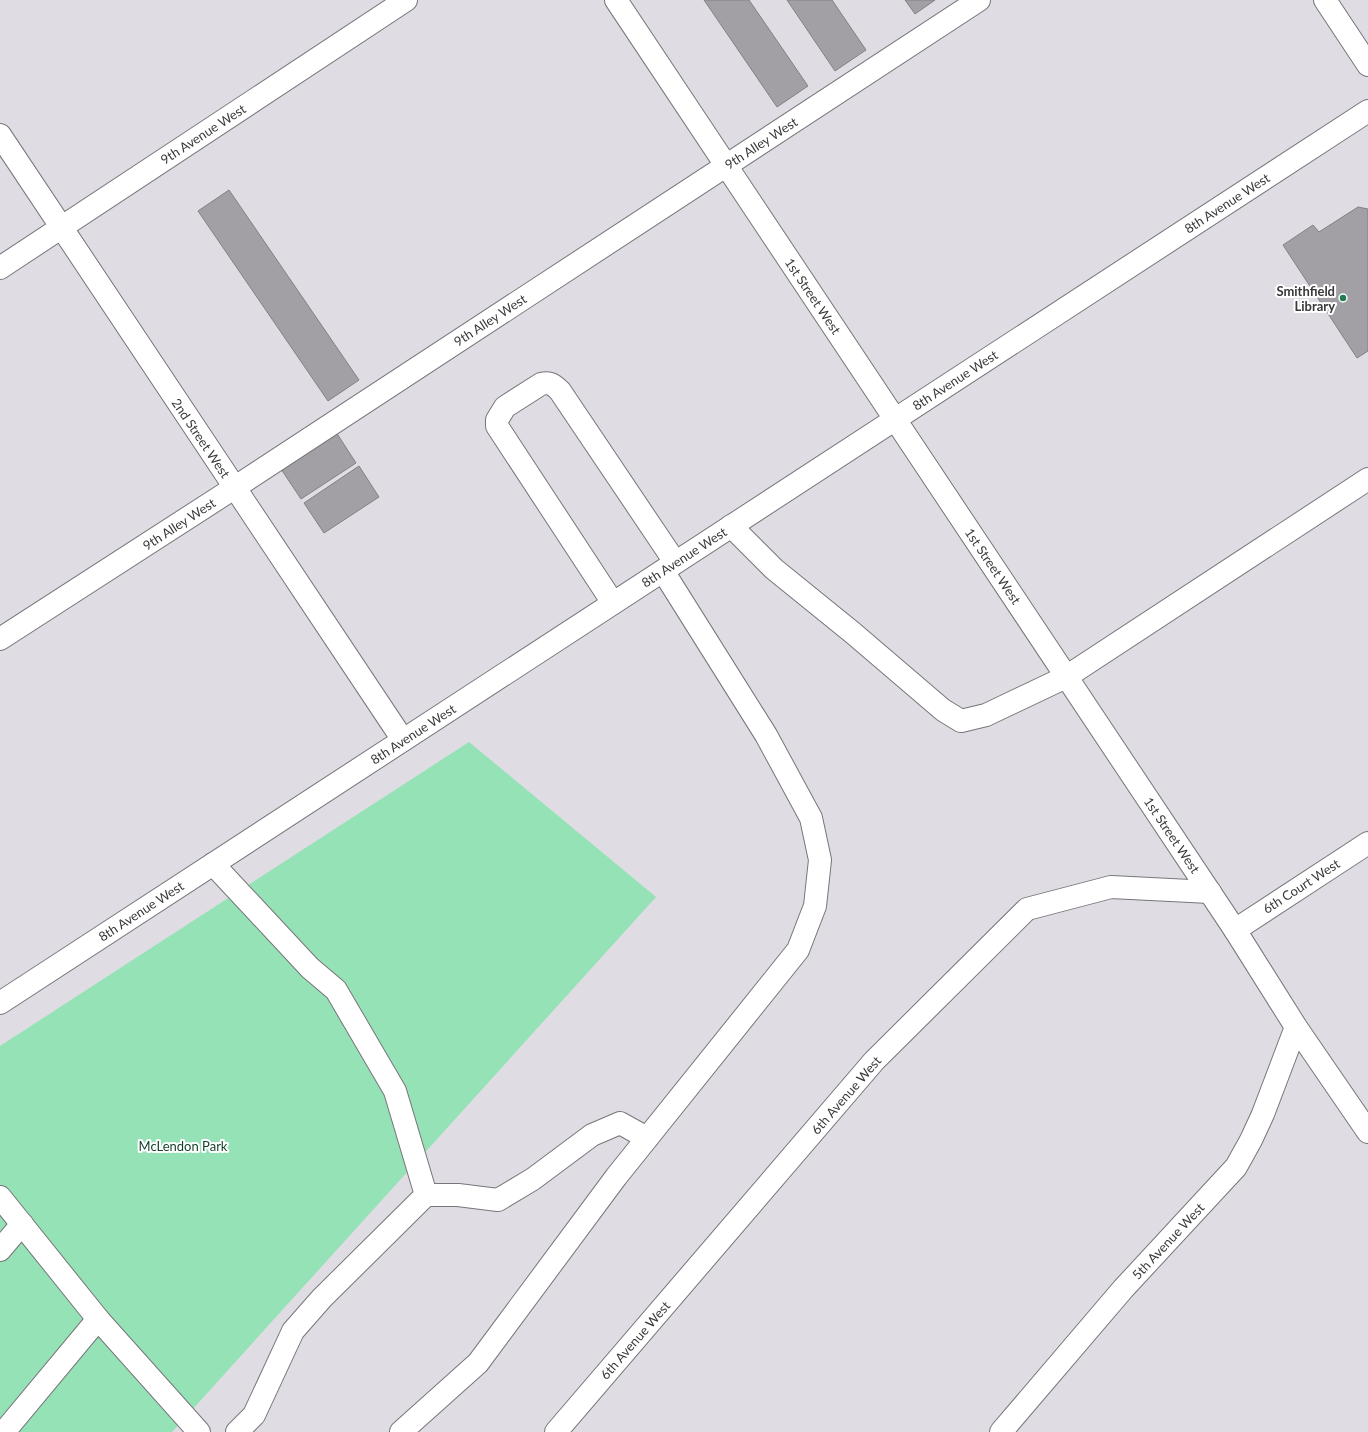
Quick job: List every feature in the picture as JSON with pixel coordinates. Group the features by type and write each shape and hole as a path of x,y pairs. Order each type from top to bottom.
{"street":[{"name":"9th Avenue West","path":"0,268 406,0"},
{"name":"1st Street West","path":"616,0 1210,892 1296,1027 1368,1132"},
{"name":"9th Alley West","path":"0,639 234,488 979,0"},
{"path":"1325,0 1368,65"},
{"name":"8th Avenue West","path":"0,1003 1368,111"},
{"name":"2nd Street West","path":"0,135 403,740"},
{"path":"401,1432 478,1363 611,1184 798,950 815,906 820,860 811,818 766,735 669,567 560,391 554,385 547,383 541,384 505,408 496,420 497,426 613,603"},
{"path":"731,526 774,569 854,633 943,710 961,721 986,716 1066,677 1368,479"},
{"name":"6th Court West","path":"1235,930 1368,843"},
{"path":"214,864 310,968 336,990 395,1091 426,1195"},
{"name":"6th Avenue West","path":"556,1432 874,1061 1027,909 1111,887 1210,892"},
{"name":"5th Avenue West","path":"1001,1432 1123,1289 1236,1167 1252,1140 1296,1027"},
{"path":"237,1432 254,1415 293,1331 322,1298 426,1195 458,1195 498,1200 533,1179 592,1135 620,1123 647,1138"},
{"path":"0,1197 98,1319 199,1432"},
{"path":"0,1250 22,1224"},
{"path":"4,1432 98,1319"}],"green space":[{"name":"McLendon Park","path":"469,742 656,897 172,1432 0,1432 0,1046"}],"building":[{"path":"704,0 749,0 808,86 777,107"},
{"path":"787,0 832,0 866,50 835,71"},
{"path":"905,0 935,0 915,14"},
{"path":"229,190 359,380 328,401 198,211"},
{"name":"Smithfield Library","path":"1358,207 1368,209 1368,351 1357,358 1283,245 1313,225 1319,232"},
{"path":"336,432 356,463 301,499 281,469"},
{"path":"359,466 379,497 324,533 304,503"}],"place":[{"name":"Smithfield Library","path":"1343,298"}]}
